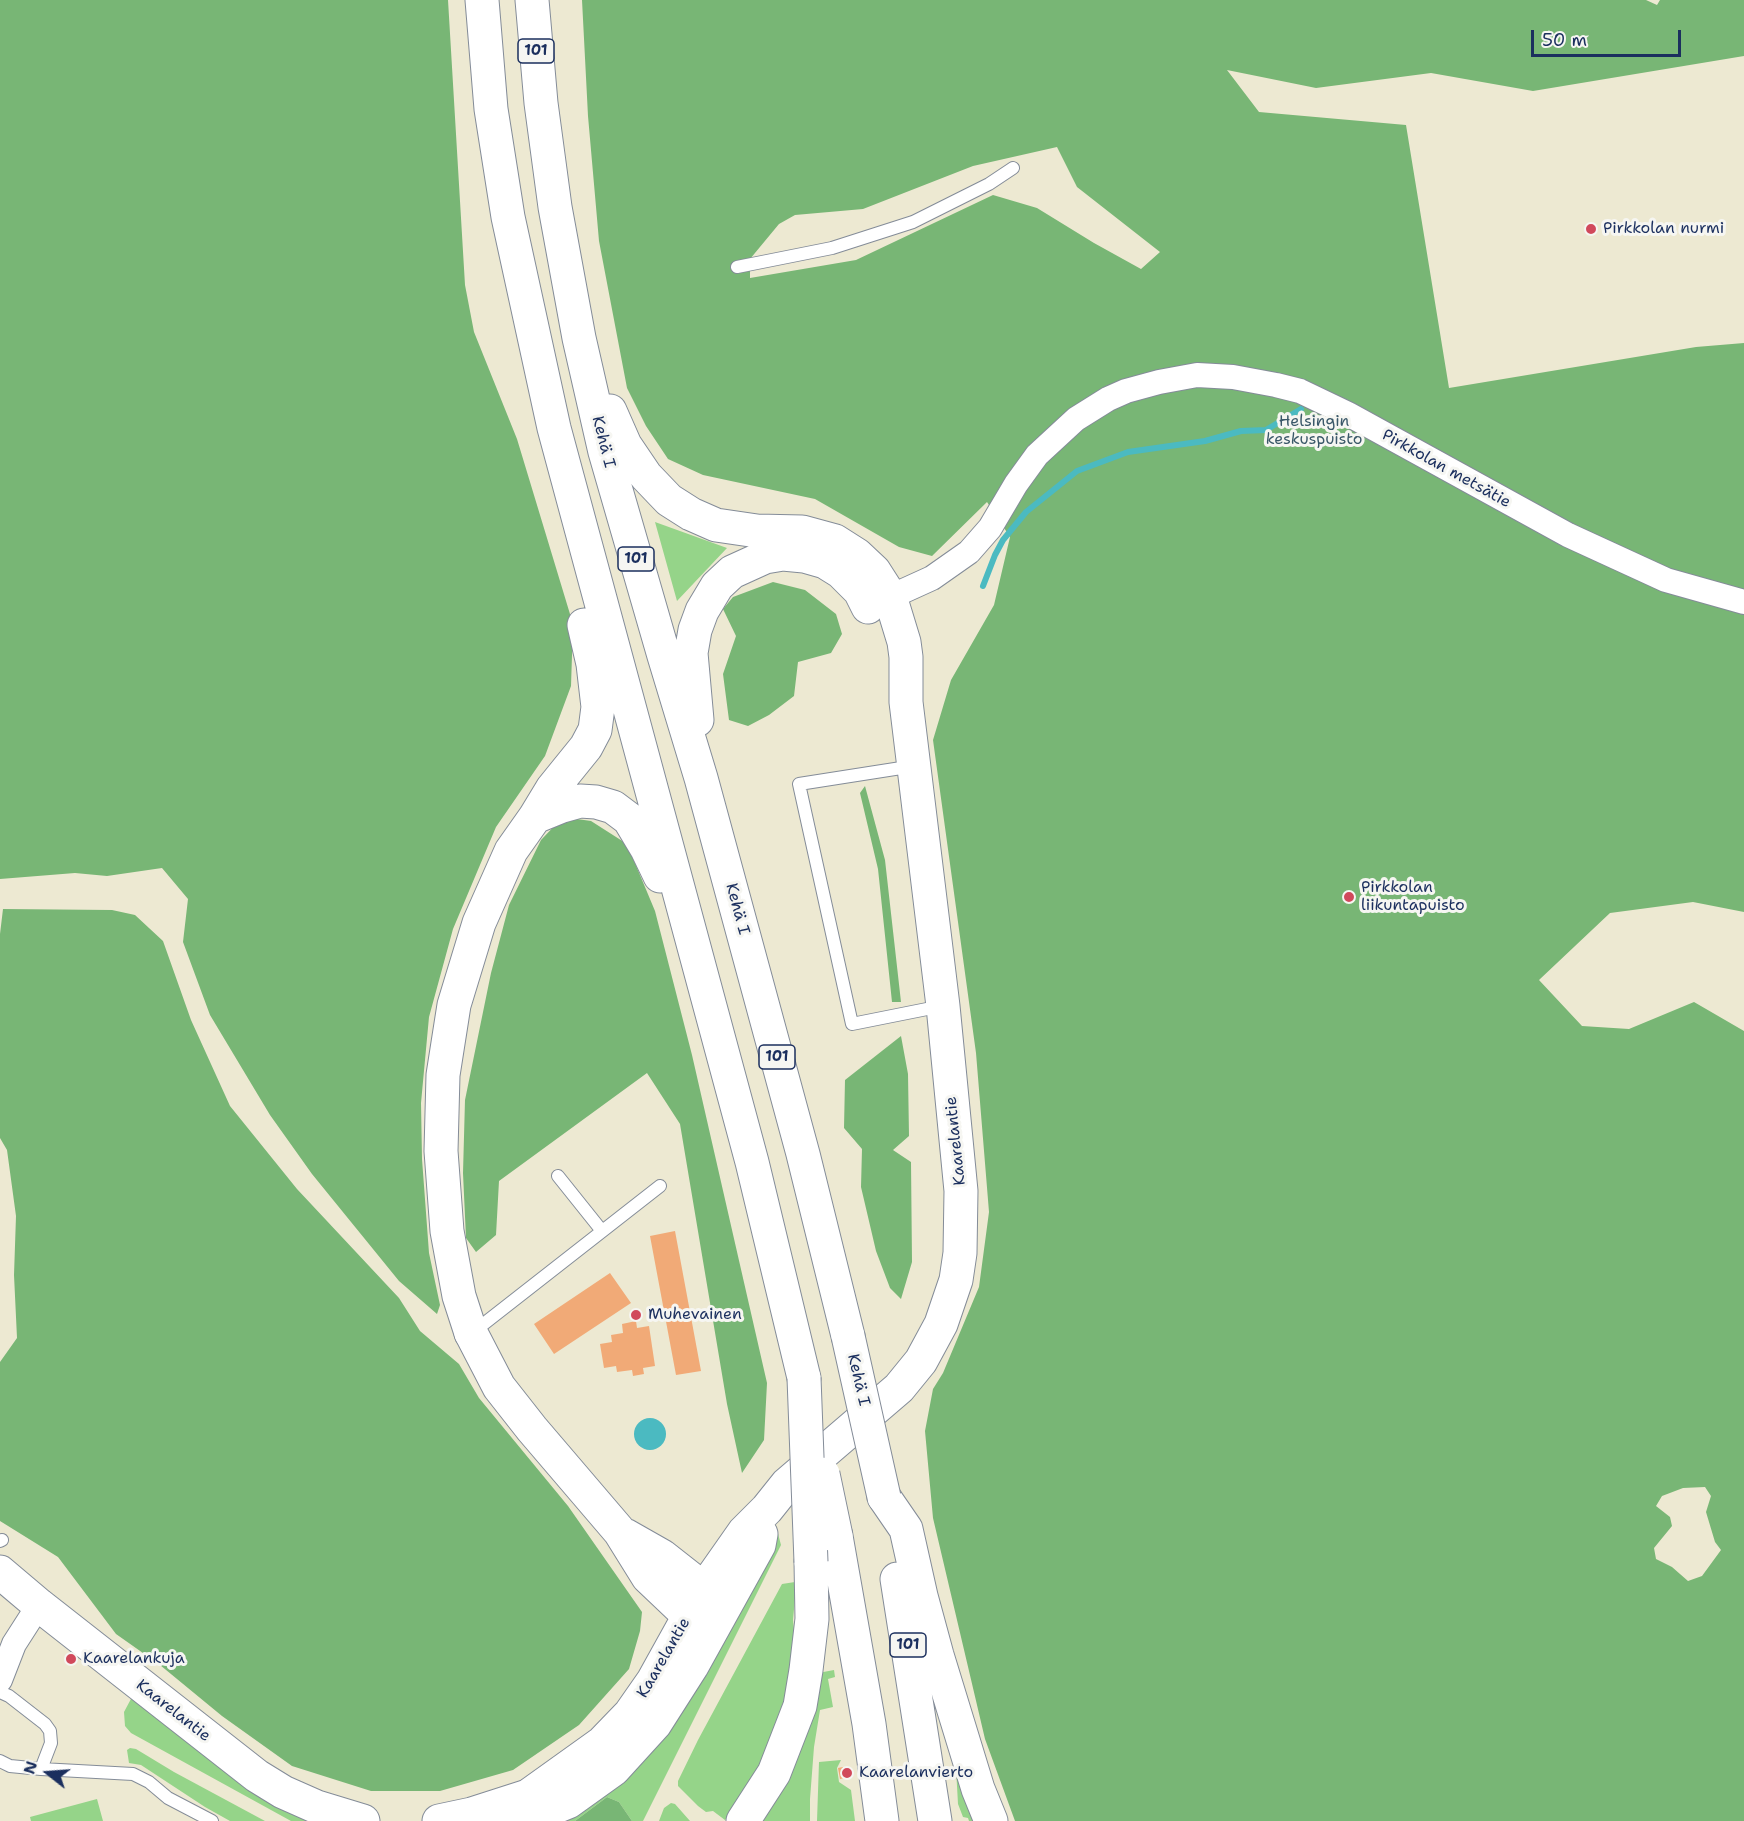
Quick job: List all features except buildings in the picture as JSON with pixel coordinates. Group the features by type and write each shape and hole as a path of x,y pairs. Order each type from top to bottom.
{"main road":[{"path":"482,0 491,109 508,217 554,428 752,1162 804,1378 836,1536 869,1724 882,1821"},
{"name":"Kehä I","path":"532,0 541,103 552,184 579,338 605,452 701,778 803,1154 848,1336 884,1497 935,1821"},
{"path":"579,338 625,445 645,476 669,500 716,525 757,531 802,532 835,541 857,555 874,571 879,602"},
{"path":"554,428 570,562 593,664 598,707 595,730 586,747 552,789 512,851 479,923 454,1005 442,1075 441,1152 447,1231 459,1296 471,1333 499,1387 620,1532 662,1556 704,1607"},
{"path":"701,778 691,652 695,630 702,611 717,586 732,572 765,557 783,554 804,556 825,562 841,572 860,591 879,602"},
{"name":"Kaarelantie","path":"439,1821 472,1814 523,1815 602,1743 630,1714 704,1607 759,1545 767,1509 788,1484 899,1388 921,1361 941,1324 956,1280 962,1225 961,1191 943,1006 906,702 905,650 879,602"},
{"path":"536,817 580,801 596,802 613,807 629,819 647,849 694,948"},
{"path":"743,1821 774,1773 800,1706 806,1670 812,1619 804,1378"},
{"path":"884,1497 906,1529 937,1655 978,1789 991,1821"},
{"name":"Kaarelantie","path":"0,1572 257,1776 283,1792 317,1807 363,1821"}],"street":[{"name":"Pirkkolan metsätie","path":"879,602 932,579 969,552 990,528 1016,484 1037,455 1076,419 1108,399 1126,392 1151,384 1197,375 1242,378 1300,392 1348,414 1568,535 1666,580 1744,602"},
{"path":"0,1680 14,1644 39,1605"}],"lane":[{"path":"737,267 832,248 913,222 989,184 1013,168"},
{"path":"915,766 799,784 852,1023 943,1006"},
{"path":"558,1176 602,1231"},
{"path":"471,1333 660,1186"},
{"path":"0,1692 9,1696 45,1724 50,1731 51,1743 41,1769"},
{"path":"0,1761 10,1766 133,1774 149,1782 168,1798 212,1821"}],"green space":[{"path":"0,0 448,0 465,285 474,332 517,439 573,624 571,686 545,756 496,827 453,929 429,1017 421,1103 422,1159 429,1253 440,1305 437,1314 399,1281 312,1174 270,1115 210,1015 183,942 188,899 162,868 107,876 75,873 0,879"},
{"name":"Pirkkolan liikuntapuisto","path":"582,0 1646,0 1657,5 1660,0 1744,0 1744,56 1533,91 1431,73 1316,88 1227,70 1259,112 1406,125 1449,388 1696,347 1744,343 1744,912 1693,902 1610,913 1539,980 1582,1026 1629,1029 1694,1002 1744,1031 1744,1821 1015,1821 985,1739 933,1518 925,1431 933,1389 943,1373 979,1287 989,1212 976,1053 933,740 951,680 994,605 1010,537 987,502 932,556 899,547 815,499 703,475 668,459 646,426 627,388 599,241 588,116","holes":["1057,147 1077,187 1160,252 1141,269 1037,208 993,195 856,260 750,278 750,259 779,224 795,215 863,209 973,166","1705,1487 1711,1496 1706,1512 1715,1542 1721,1550 1702,1576 1688,1581 1672,1567 1656,1559 1654,1548 1672,1526 1670,1517 1656,1506 1662,1496 1683,1488"]},
{"path":"655,522 727,548 677,601"},
{"path":"773,582 805,590 836,614 842,634 831,653 798,662 794,696 769,715 748,726 729,720 723,674 736,636 723,609 733,597"},
{"path":"865,786 885,860 901,1002 892,1002 878,869 860,793"},
{"path":"563,817 591,821 627,844 655,911 692,1055 767,1383 764,1440 742,1473 727,1404 680,1124 647,1073 499,1181 496,1235 476,1252 466,1238 463,1173 465,1100 491,973 509,905 541,840"},
{"path":"3,909 112,910 135,915 163,941 191,1020 230,1106 297,1189 399,1298 420,1331 459,1364 479,1398 568,1506 642,1612 640,1631 629,1669 579,1725 513,1770 440,1791 371,1791 292,1766 222,1716 160,1665 116,1634 58,1557 0,1521 0,1362 17,1338 14,1275 16,1216 7,1150 0,1138 0,934"},
{"path":"901,1036 908,1074 909,1136 893,1150 911,1162 912,1262 901,1299 890,1288 876,1251 861,1187 862,1149 844,1128 845,1080"},
{"path":"776,1526 781,1545 643,1821 632,1821 619,1802 607,1797 575,1821 552,1821 678,1711"},
{"path":"795,1582 793,1620 795,1639 784,1700 767,1753 736,1808 725,1820 713,1811 706,1812 698,1806 678,1786 678,1781 782,1584"},
{"path":"834,1670 835,1677 828,1679 833,1707 820,1710 814,1747 810,1821 761,1821 818,1673"},
{"path":"132,1697 316,1821 291,1821 131,1733 125,1726 124,1712"},
{"path":"136,1749 265,1821 230,1821 141,1765 129,1763 127,1750"},
{"path":"841,1760 837,1768 839,1782 851,1790 855,1821 817,1821 819,1762"},
{"path":"956,1768 980,1821 969,1821 968,1818 963,1817 958,1804"},
{"path":"607,1797 619,1802 632,1821 575,1821"},
{"path":"97,1799 103,1821 31,1821 30,1817"},
{"path":"671,1803 675,1804 690,1821 659,1821 664,1808"}],"water":[{"path":"650,1418 661,1423 666,1434 661,1445 650,1450 639,1445 634,1434 639,1423"}],"waterway":[{"path":"983,586 1003,540 1026,512 1077,471 1128,452 1205,441 1241,431 1266,430 1301,409"}],"place":[{"name":"Pirkkolan nurmi","path":"1591,229"},
{"name":"Pirkkolan liikuntapuisto","path":"1349,897"},
{"name":"Muhevainen","path":"636,1315"},
{"name":"Kaarelankuja","path":"71,1659"},
{"name":"Kaarelanvierto","path":"847,1773"}],"park label":[{"name":"Helsingin keskuspuisto","path":"1314,431"}]}
